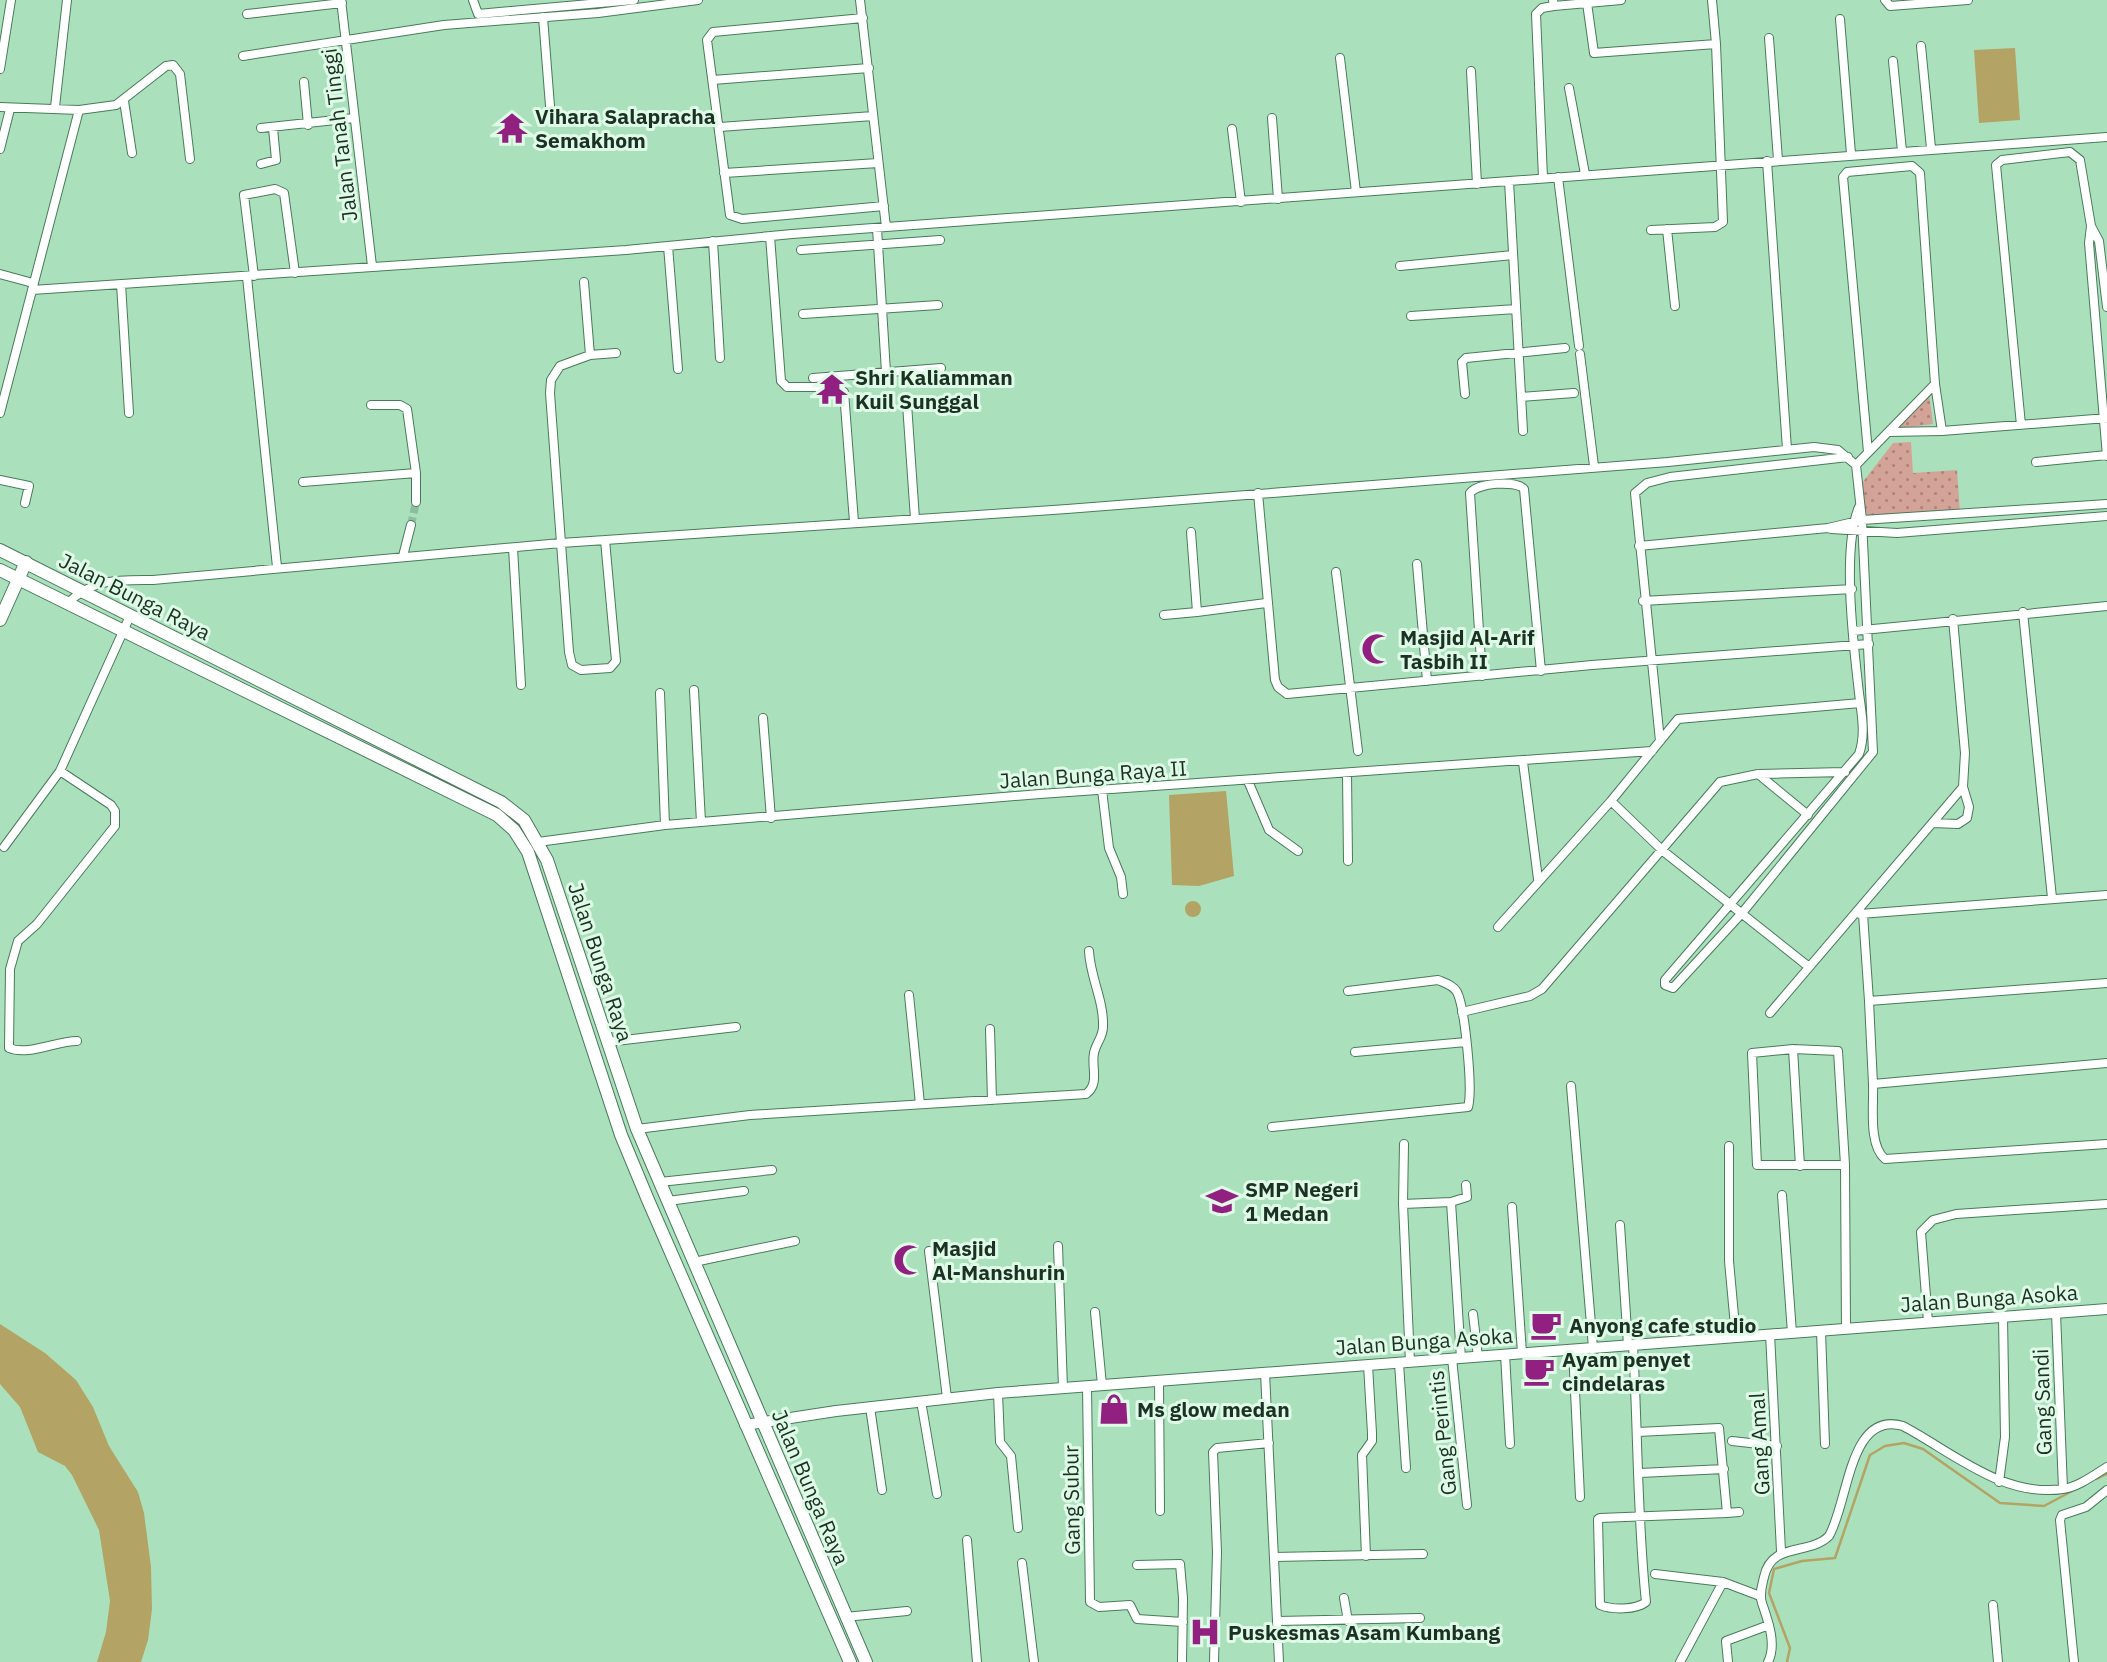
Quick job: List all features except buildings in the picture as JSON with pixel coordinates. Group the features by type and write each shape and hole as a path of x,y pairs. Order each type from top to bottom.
{"main road":[{"name":"Jalan Bunga Raya","path":"0,550 501,802 524,821 538,842 637,1129 866,1662"},
{"path":"0,620 26,562"},
{"name":"Jalan Bunga Raya","path":"0,570 497,816 523,841 543,892 586,1031 648,1200 850,1662"},
{"path":"289,713 296,699"},
{"path":"586,1031 602,1026"}],"street":[{"path":"0,69 11,0"},
{"path":"55,107 67,0"},
{"path":"473,0 478,14 634,0"},
{"path":"243,56 444,25 598,13 698,0"},
{"path":"860,0 886,227"},
{"path":"1543,178 1536,14 1553,3 1621,0"},
{"path":"1651,230 1722,225 1712,0"},
{"path":"1885,0 1889,6 1968,0"},
{"path":"247,14 341,2"},
{"name":"Jalan Tanah Tinggi","path":"341,2 372,265"},
{"path":"1587,3 1594,53 1716,44"},
{"path":"543,16 550,106"},
{"path":"863,18 713,32 707,40 720,127 728,209 734,218 884,206"},
{"path":"1840,19 1851,154"},
{"path":"1769,38 1778,160"},
{"path":"1921,46 1931,148"},
{"path":"1340,58 1356,192"},
{"path":"1893,61 1902,150"},
{"path":"0,149 5,108 104,109 124,101 166,66 177,68 190,159"},
{"path":"713,80 869,68"},
{"path":"1471,71 1477,184"},
{"path":"304,82 308,124"},
{"path":"1569,88 1585,174"},
{"path":"124,101 132,153"},
{"path":"0,413 79,110"},
{"path":"720,127 873,116"},
{"path":"261,128 354,118"},
{"path":"1272,118 1278,199"},
{"path":"261,164 276,160 273,128"},
{"path":"1233,129 1241,202"},
{"path":"0,274 32,287 250,276 1902,150 2107,137"},
{"path":"2021,425 1997,163 2002,160 2076,154 2080,160 2091,226 2089,243 2106,418 2107,455 2036,462"},
{"path":"1767,161 1787,449"},
{"path":"723,173 878,163"},
{"path":"1868,452 1843,177 1847,172 1912,166 1919,170 1934,384 1942,431"},
{"path":"1558,177 1594,467"},
{"path":"1509,181 1522,431"},
{"path":"277,567 244,195 275,189 284,193 295,273"},
{"path":"2091,226 2099,242 2107,307"},
{"path":"877,228 886,372"},
{"path":"1667,229 1675,306"},
{"path":"770,236 781,381 787,387 838,387 844,392 854,522"},
{"path":"801,250 940,240"},
{"path":"713,241 720,358"},
{"path":"668,246 678,369"},
{"path":"1401,266 1513,255"},
{"path":"584,282 590,355"},
{"path":"121,284 130,412"},
{"path":"803,314 938,305"},
{"path":"1411,316 1516,309"},
{"path":"1465,394 1464,359 1565,348"},
{"path":"605,540 616,661 610,668 576,669 569,659 551,380 560,366 590,355 616,353"},
{"path":"813,377 941,368"},
{"path":"1856,465 1934,384"},
{"path":"1522,397 1574,393"},
{"path":"908,404 915,519"},
{"path":"370,405 400,405 407,409 416,473 416,502"},
{"path":"1889,432 1942,431 2106,418"},
{"path":"67,604 80,590 107,581 153,580 561,543 1258,494 1787,449 1831,448 1848,457 1856,465 1869,644 1873,752 1742,913 1675,987 1669,987 1665,980 1845,772 1863,743 1852,589 1852,532 1858,521"},
{"path":"1660,741 1649,662 1635,494 1647,483 1670,477 1848,457"},
{"path":"303,482 416,473"},
{"path":"0,480 29,486 25,503"},
{"path":"1482,676 1470,493 1476,487 1516,484 1524,489 1541,671"},
{"path":"1258,494 1266,603 1278,687 1287,694 1869,644"},
{"path":"1639,546 1828,528 1858,521 2107,503"},
{"path":"2023,511 2025,524"},
{"path":"1828,528 1862,533 1898,533 2107,516"},
{"path":"1896,519 1898,533"},
{"path":"403,556 411,525"},
{"path":"1191,532 1197,612"},
{"path":"513,548 521,685"},
{"path":"1417,564 1427,681"},
{"path":"1336,572 1358,751"},
{"path":"1643,601 1852,589"},
{"path":"1164,615 1266,603"},
{"path":"1853,631 2022,612 2107,606"},
{"path":"2022,612 2052,898"},
{"path":"4,847 60,771 130,616"},
{"path":"1933,823 1958,824 1967,818 1969,807 1964,787 1965,753 1953,619"},
{"path":"694,690 701,822"},
{"path":"660,693 665,825"},
{"path":"1498,927 1538,879 1611,801 1671,724 1689,716 1860,703"},
{"path":"763,718 771,818"},
{"name":"Jalan Bunga Raya II","path":"538,842 701,822 1652,751"},
{"path":"1523,762 1538,879"},
{"path":"60,771 111,804 115,811 115,827 37,924 18,942 10,970 7,1042 9,1048 17,1052 62,1041 77,1041"},
{"path":"1462,1012 1536,993 1663,851 1716,785 1725,780 1758,774 1845,772"},
{"path":"1347,773 1348,861"},
{"path":"1758,774 1808,815"},
{"path":"1248,780 1269,830 1298,851"},
{"path":"1770,1013 1858,914 1964,787"},
{"path":"1102,790 1110,848 1124,894"},
{"path":"1611,801 1663,851 1809,967"},
{"path":"1858,914 2107,895"},
{"path":"1858,914 1869,1002 1875,1136 1879,1154 1885,1159 2107,1144"},
{"path":"637,1129 750,1115 1086,1094 1092,1088 1094,1052 1103,1030 1089,951"},
{"path":"1272,1127 1466,1109 1470,1104 1462,1012 1457,992 1451,985 1438,980 1348,990"},
{"path":"1869,1002 2107,983"},
{"path":"909,995 920,1104"},
{"path":"607,1042 736,1027"},
{"path":"990,1028 992,1100"},
{"path":"1355,1052 1466,1042"},
{"path":"1845,1165 1759,1166 1756,1163 1751,1056 1755,1052 1793,1049 1838,1051 1845,1165 1846,1329"},
{"path":"1793,1049 1800,1166"},
{"path":"1873,1084 2107,1063"},
{"path":"1571,1086 1593,1348"},
{"path":"1404,1144 1406,1468"},
{"path":"1729,1146 1729,1261 1736,1337"},
{"path":"660,1182 772,1170"},
{"path":"1403,1204 1451,1202 1467,1197 1466,1185"},
{"path":"668,1201 744,1191"},
{"path":"1782,1195 1792,1333"},
{"name":"Gang Perintis","path":"1451,1202 1457,1358 1467,1505"},
{"path":"1928,1322 1921,1231 1933,1220 1956,1214 2107,1204"},
{"path":"1512,1207 1522,1353"},
{"path":"1620,1225 1638,1432 1640,1473 1642,1517 1646,1602 1642,1605 1607,1608 1600,1604 1596,1522 1600,1518 1642,1517 1739,1512"},
{"path":"694,1262 795,1241"},
{"path":"1058,1245 1063,1388"},
{"path":"929,1251 947,1398"},
{"name":"Jalan Bunga Asoka","path":"745,1425 870,1407 998,1393 2107,1309"},
{"path":"1095,1312 1102,1385"},
{"name":"Gang Sandi","path":"2056,1313 2063,1489"},
{"path":"1473,1314 1478,1357"},
{"path":"1999,1482 2005,1437 2003,1317"},
{"path":"1821,1331 1825,1444"},
{"name":"Gang Amal","path":"1770,1334 1781,1551"},
{"path":"1573,1349 1580,1497"},
{"path":"1505,1354 1510,1444"},
{"path":"1366,1556 1362,1455 1372,1441 1368,1365"},
{"path":"1265,1373 1279,1662"},
{"path":"1158,1381 1160,1510"},
{"name":"Gang Subur","path":"1087,1386 1090,1602 1099,1607 1130,1605 1138,1619 1183,1622"},
{"path":"998,1393 1000,1442 1011,1456 1018,1528"},
{"path":"921,1401 937,1494"},
{"path":"870,1407 882,1490"},
{"path":"1768,1662 1772,1649 1769,1625 1760,1596 1766,1568 1781,1551 1814,1545 1829,1536 1861,1443 1866,1433 1879,1425 1903,1426 1999,1482 2021,1487 2063,1489 2107,1467"},
{"path":"1638,1432 1719,1428 1727,1513"},
{"path":"1732,1441 1777,1446"},
{"path":"1212,1662 1217,1552 1213,1452 1217,1448 1269,1443"},
{"path":"1640,1473 1724,1469"},
{"path":"2074,1662 2060,1520 2062,1515 2086,1507 2107,1490"},
{"path":"967,1540 977,1662"},
{"path":"1274,1557 1423,1554"},
{"path":"1022,1563 1034,1662"},
{"path":"1137,1565 1180,1564 1182,1662"},
{"path":"1656,1574 1723,1582 1760,1596"},
{"path":"1680,1662 1723,1582"},
{"path":"1344,1598 1348,1621"},
{"path":"1993,1605 1998,1662"},
{"path":"845,1617 906,1611"},
{"path":"1278,1621 1420,1618"},
{"path":"1728,1662 1726,1641 1769,1625"}],"shaded area":[{"path":"2015,48 2020,120 1979,123 1974,50"},
{"path":"1929,393 1933,424 1894,429"},
{"path":"1911,442 1913,473 1957,470 1960,512 1872,519 1865,512 1862,483 1893,443"},
{"path":"1226,791 1234,876 1199,886 1172,885 1169,795"},
{"path":"1190,901 1196,901 1201,909 1199,915 1190,917 1185,912 1185,906"},
{"path":"0,1324 45,1353 76,1380 93,1407 109,1446 138,1492 144,1513 151,1567 152,1609 148,1640 141,1662 97,1662 106,1632 110,1601 99,1530 72,1475 65,1466 38,1452 20,1407 0,1384"}],"waterway":[{"path":"1787,1662 1790,1648 1769,1593 1774,1569 1802,1561 1835,1558 1870,1455 1885,1446 1904,1443 1923,1449 2000,1503 2044,1506 2074,1490"},
{"path":"2096,1479 2107,1474"}],"tunnel":[{"path":"411,525 416,502"}],"place":[{"name":"Vihara Salapracha Semakhom","path":"512,128"},
{"name":"Shri Kaliamman Kuil Sunggal","path":"832,389"},
{"name":"Masjid Al-Arif Tasbih II","path":"1377,649"},
{"name":"SMP Negeri 1 Medan","path":"1222,1201"},
{"name":"Masjid Al-Manshurin","path":"909,1260"},
{"name":"Anyong cafe studio","path":"1546,1325"},
{"name":"Ayam penyet cindelaras","path":"1539,1371"},
{"name":"Ms glow medan","path":"1114,1409"},
{"name":"Puskesmas Asam Kumbang","path":"1205,1632"}]}
